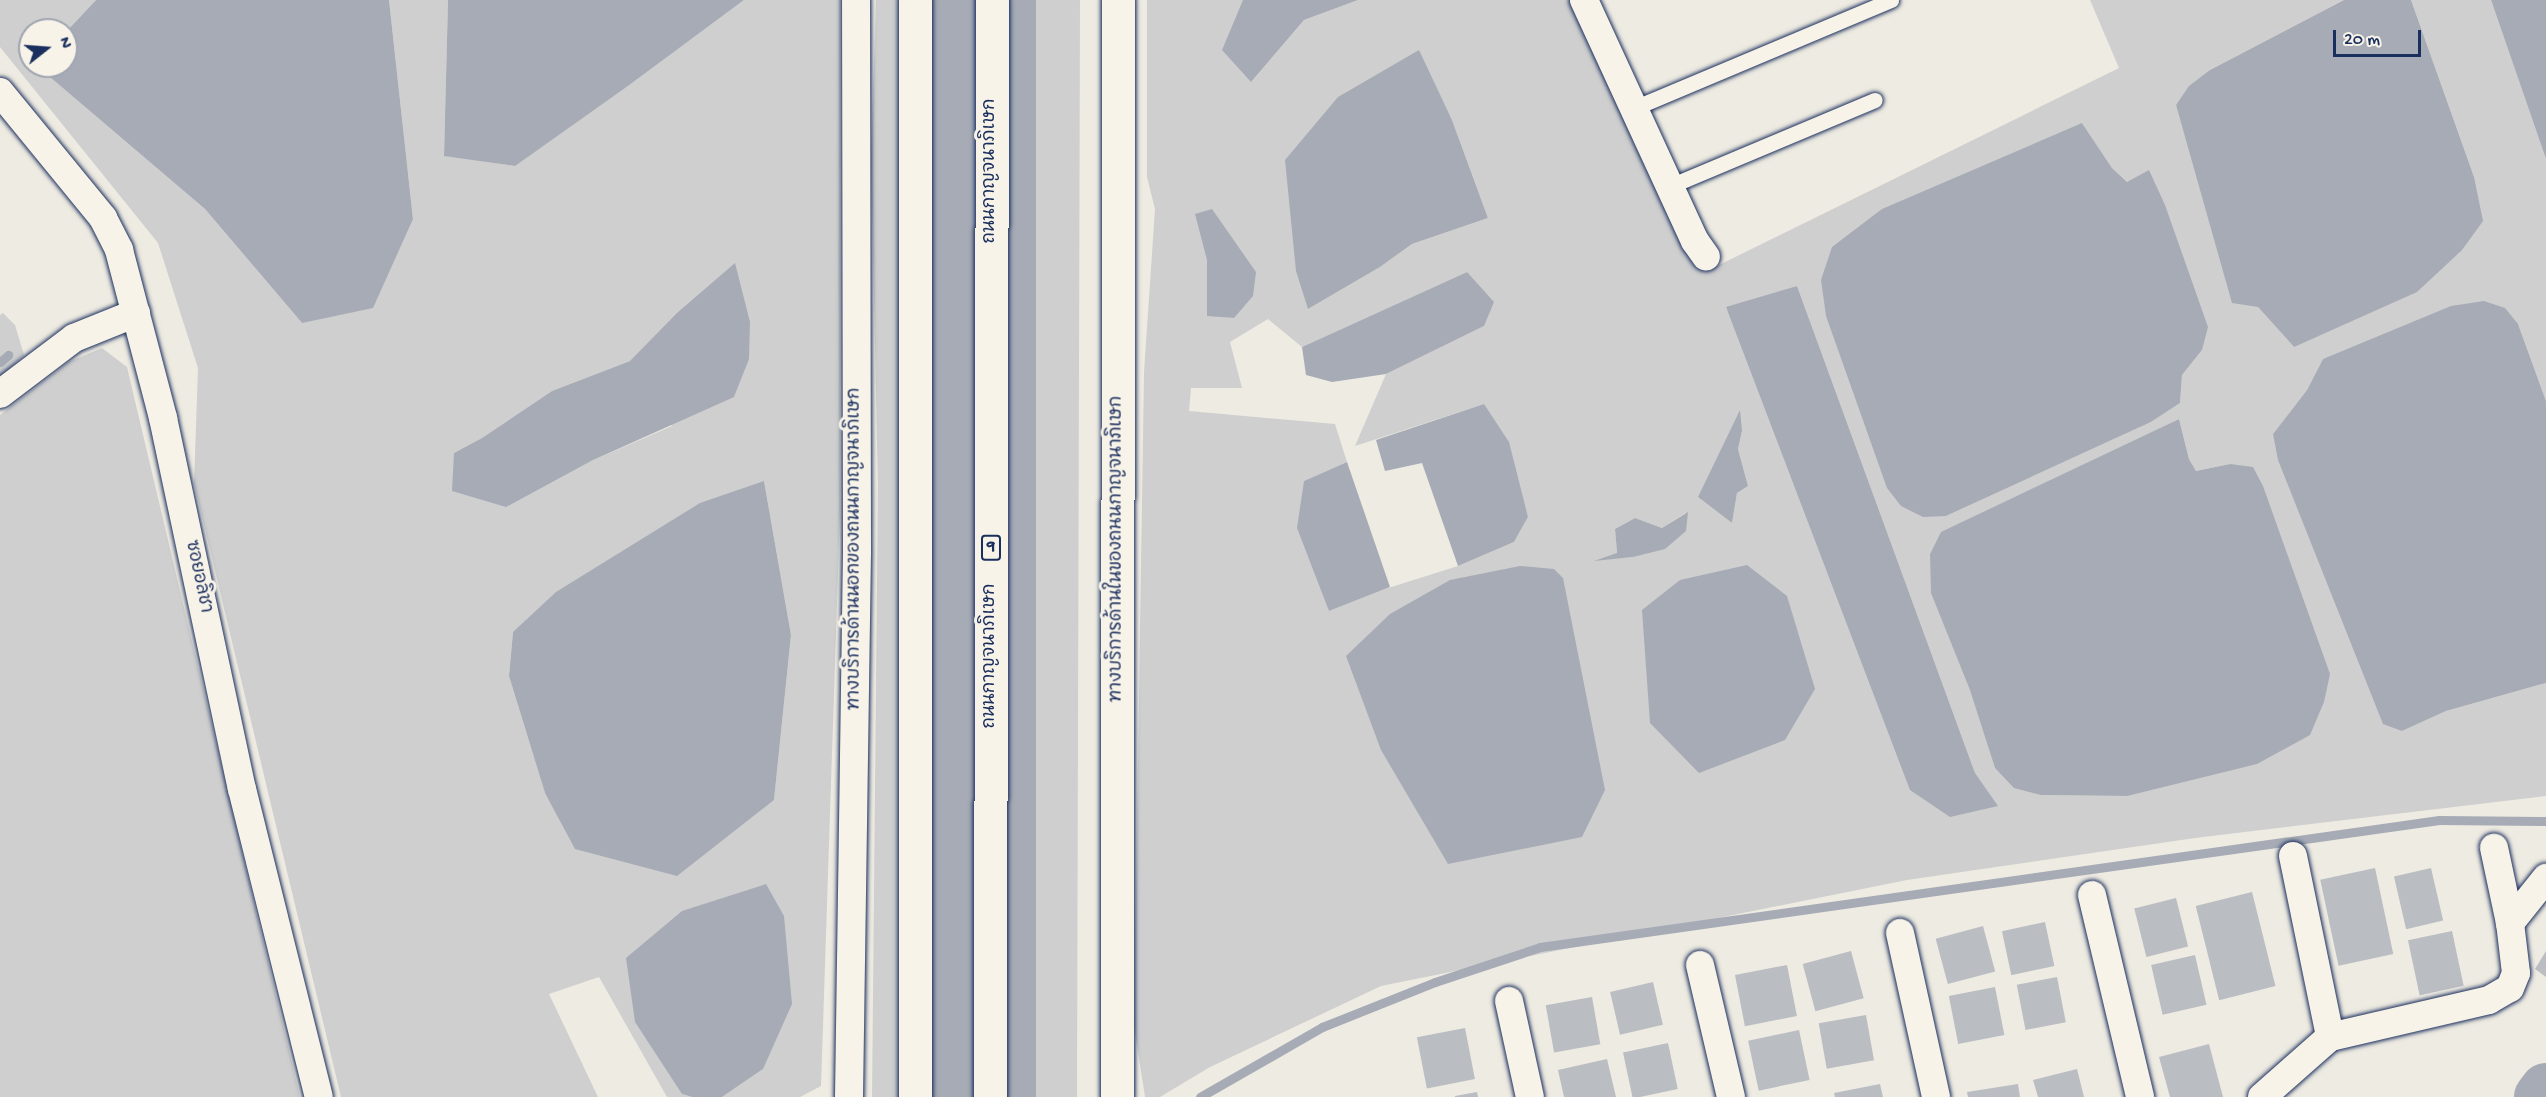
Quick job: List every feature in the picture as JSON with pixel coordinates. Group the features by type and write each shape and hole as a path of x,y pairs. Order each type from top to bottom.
{"main road":[{"path":"915,0 915,1097"},
{"name":"ถนนกาญจนาภิเษก","path":"990,1097 992,0"},
{"name":"ทางบริการด้านในของถนนกาญจนาภิเษก","path":"1117,1097 1118,0"}],"street":[{"name":"ทางบริการด้านนอกของถนนกาญจนาภิเษก","path":"849,1097 857,553 856,0"},
{"path":"1584,0 1695,241 1706,257"},
{"name":"ซอยอลิชา","path":"0,92 103,218 119,250 163,418 242,789 319,1097"},
{"path":"0,394 74,338 136,313"},
{"path":"2262,1097 2330,1037 2488,1000 2510,988 2516,973 2510,923 2494,848"},
{"path":"2293,856 2330,1037"},
{"path":"2510,923 2546,878"},
{"path":"2092,895 2140,1097"},
{"path":"1900,933 1936,1097"},
{"path":"1700,965 1731,1097"},
{"path":"1509,1000 1530,1097"}],"lane":[{"path":"1634,108 1891,0"},
{"path":"1670,186 1875,100"}],"shaded area":[{"path":"0,0 96,0 78,19 18,18 18,69 0,47"},
{"path":"96,0 389,0 413,219 373,308 302,323 205,209 51,78 78,78 78,19"},
{"path":"389,0 448,0 444,155 514,166 628,86 744,0 840,0 840,513 821,1086 800,1097 722,1097 763,1069 682,1094 692,1097 667,1097 599,977 549,994 598,1097 341,1097 194,483 198,368 158,243 25,78 51,78 205,209 302,323 413,219","holes":["630,361 672,426 591,461 454,453 482,438 552,391","764,481 791,635 774,800 734,830 545,793 509,676 513,632"]},
{"path":"448,0 744,0 515,166 444,156"},
{"path":"876,0 1080,0 1077,1097 872,1097 878,486 871,157"},
{"path":"901,0 1036,0 1036,1097 901,1097"},
{"path":"1147,0 1243,0 1251,82 1304,20 1358,0 1579,0 1709,270 2119,68 2090,0 2344,0 2210,70 2176,105 2187,142 2258,307 2294,347 2474,177 2411,0 2491,0 2546,159 2546,401 2518,324 2323,359 2307,390 2273,434 2402,731 2446,711 2546,683 2546,796 2195,838 1907,880 1381,986 1210,1067 1160,1097 1145,1097 1134,1026 1144,372 1155,209 1147,177","holes":["1418,50 1452,120 1488,218 1412,244 1380,267 1308,309","2082,123 2112,168 2127,182 2149,171 2202,350 2182,375 2180,403 2151,422 1946,516","1207,260 1234,318 1207,315","1467,272 1484,326 1386,374 1355,446 1484,404 1528,517 1514,542 1458,566 1385,589 1329,611 1304,481 1347,462 1335,424 1189,411 1191,388 1242,388 1230,342 1268,319 1302,347","1797,286 1975,773 1726,308","2179,419 2189,459 2196,471 2230,464 2127,796 2041,795 1995,768 1930,554 1941,533","1742,431 1738,449 1748,486 1737,493 1732,523 1698,497","1687,512 1633,557 1598,560 1617,554 1615,529 1635,518 1662,528"]},
{"path":"1243,0 1358,0 1304,20 1251,82 1222,50"},
{"path":"2344,0 2411,0 2474,177 2483,221 2462,250 2417,292 2294,347 2258,307 2232,303 2176,105 2189,86 2210,70"},
{"path":"2491,0 2546,0 2546,159"},
{"path":"1419,50 1452,120 1488,218 1412,244 1380,267 1308,309 1296,271 1285,160 1338,97"},
{"path":"2082,123 2112,168 2127,182 2149,170 2165,205 2208,327 2202,350 2182,375 2180,403 2151,422 1946,516 1923,517 1901,506 1887,488 1826,316 1821,280 1832,247 1882,209"},
{"path":"1212,209 1256,272 1253,296 1234,318 1207,316 1207,260 1195,214"},
{"path":"735,263 750,322 749,359 734,397 591,461 506,507 452,491 454,453 482,438 552,391 630,361 677,313"},
{"path":"1467,272 1494,302 1484,326 1386,374 1332,382 1306,375 1302,347"},
{"path":"1797,286 1975,773 1998,806 1950,817 1910,790 1726,307"},
{"path":"2484,301 2505,308 2518,324 2546,401 2546,683 2446,711 2402,731 2383,724 2278,460 2273,434 2307,390 2323,359 2451,306"},
{"path":"3,313 15,325 24,355 0,378 0,315"},
{"path":"102,348 127,367 300,1097 0,1097 0,415 69,362"},
{"path":"1484,404 1509,442 1528,517 1514,542 1458,566 1422,463 1385,471 1376,440"},
{"path":"1740,410 1742,431 1738,449 1748,486 1737,493 1732,523 1698,497"},
{"path":"2179,419 2189,459 2196,471 2230,464 2253,467 2263,486 2330,674 2324,702 2310,735 2257,764 2127,796 2041,795 2014,788 1995,768 1970,690 1931,593 1930,554 1941,532"},
{"path":"1347,462 1390,587 1329,611 1297,528 1304,481"},
{"path":"764,481 791,635 774,800 677,876 575,849 545,793 509,676 513,632 556,592 700,503"},
{"path":"1688,512 1686,531 1665,549 1633,557 1594,561 1617,553 1615,529 1635,518 1662,528"},
{"path":"1747,565 1787,596 1815,689 1785,740 1699,773 1650,723 1642,610 1680,580"},
{"path":"1520,566 1554,569 1563,578 1605,790 1582,837 1448,864 1381,750 1346,656 1390,614 1450,580"},
{"path":"766,884 784,916 792,1004 763,1069 722,1097 692,1097 682,1094 635,1022 626,958 682,911"}],"building":[{"path":"2375,868 2393,954 2339,966 2320,880"},
{"path":"2431,868 2443,921 2406,929 2394,877"},
{"path":"2252,892 2275,986 2219,1000 2196,906"},
{"path":"2176,898 2188,947 2146,957 2134,908"},
{"path":"2045,922 2054,966 2011,975 2002,931"},
{"path":"1983,926 1995,971 1948,984 1936,939"},
{"path":"2452,931 2464,986 2420,995 2408,940"},
{"path":"1851,951 1864,998 1815,1011 1803,964"},
{"path":"2546,951 2546,977 2535,969"},
{"path":"2195,955 2206,1005 2163,1015 2151,965"},
{"path":"1787,965 1797,1016 1745,1026 1735,975"},
{"path":"2057,977 2066,1022 2026,1030 2017,985"},
{"path":"1653,982 1663,1025 1620,1035 1610,992"},
{"path":"1995,987 2004,1035 1958,1044 1949,996"},
{"path":"1592,997 1600,1044 1554,1052 1546,1005"},
{"path":"1866,1015 1874,1060 1827,1069 1819,1023"},
{"path":"1465,1028 1475,1079 1427,1088 1417,1037"},
{"path":"1799,1030 1810,1080 1759,1091 1748,1041"},
{"path":"1668,1043 1678,1089 1632,1097 1623,1053"},
{"path":"2209,1044 2223,1097 2170,1097 2159,1057"},
{"path":"1607,1059 1616,1097 1564,1097 1558,1070"},
{"path":"2077,1069 2084,1097 2038,1097 2033,1080"},
{"path":"1880,1084 1883,1097 1835,1097 1834,1093"},
{"path":"2018,1084 2020,1097 1968,1097 1967,1092"},
{"path":"1477,1092 1478,1097 1455,1097 1455,1096"}],"waterway":[{"path":"0,362 8,355"},
{"path":"1200,1097 1322,1027 1435,982 1540,947 2439,820 2546,821"},
{"path":"2540,1097 2546,1089"}]}
